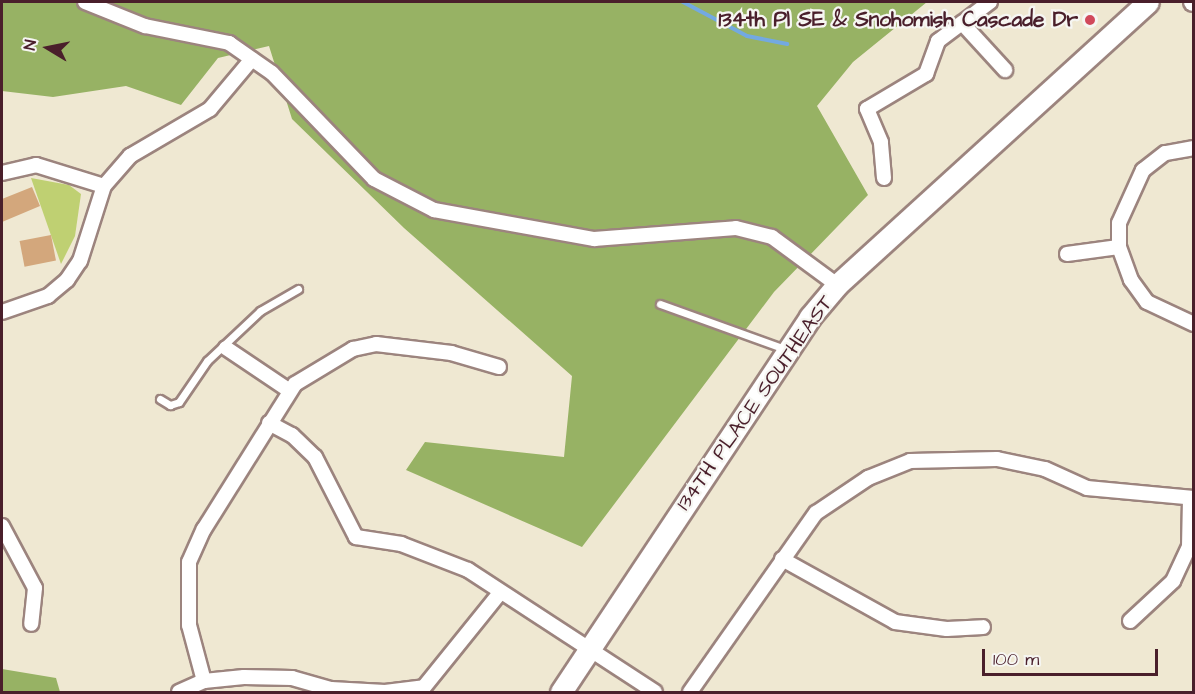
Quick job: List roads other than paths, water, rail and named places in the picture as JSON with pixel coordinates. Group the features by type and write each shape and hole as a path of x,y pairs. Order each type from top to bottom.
{"main road":[{"name":"134TH PLACE SOUTHEAST","path":"561,693 788,351 837,285 1148,2"}],"street":[{"path":"86,2 145,26 229,43 252,59 374,179 434,210 594,239 736,228 772,237 837,285"},
{"path":"884,178 881,142 867,109 926,74 938,41 990,2"},
{"path":"962,23 1005,70"},
{"path":"2,312 48,296 67,280 80,261 104,186 130,156 210,109 252,59"},
{"path":"1194,148 1165,153 1143,170 1126,200 1119,248 1131,280 1147,302 1194,324"},
{"path":"2,173 36,165 104,186"},
{"path":"1067,254 1119,248"},
{"path":"204,681 189,625 189,562 269,423 290,391 314,369 376,344 451,353 499,367"},
{"path":"226,348 290,391"},
{"path":"269,423 292,435 315,457 356,537 436,554 655,693"},
{"path":"690,693 816,513 868,478 910,461 950,457 1046,469 1087,488 1192,498 1189,547 1173,581 1130,621"},
{"path":"2,526 35,588 31,624"},
{"path":"782,559 895,622 947,629 983,627"},
{"path":"179,693 204,681 292,678 331,688 385,693 424,687 499,594"}],"lane":[{"path":"160,399 170,405 179,402 207,361 226,348 260,311 298,289"},
{"path":"660,304 771,340 788,351"}],"waterway":[{"path":"683,2 747,36 787,44"}],"place":[{"name":"134th Pl SE & Snohomish Cascade Dr","path":"1090,20"}]}
